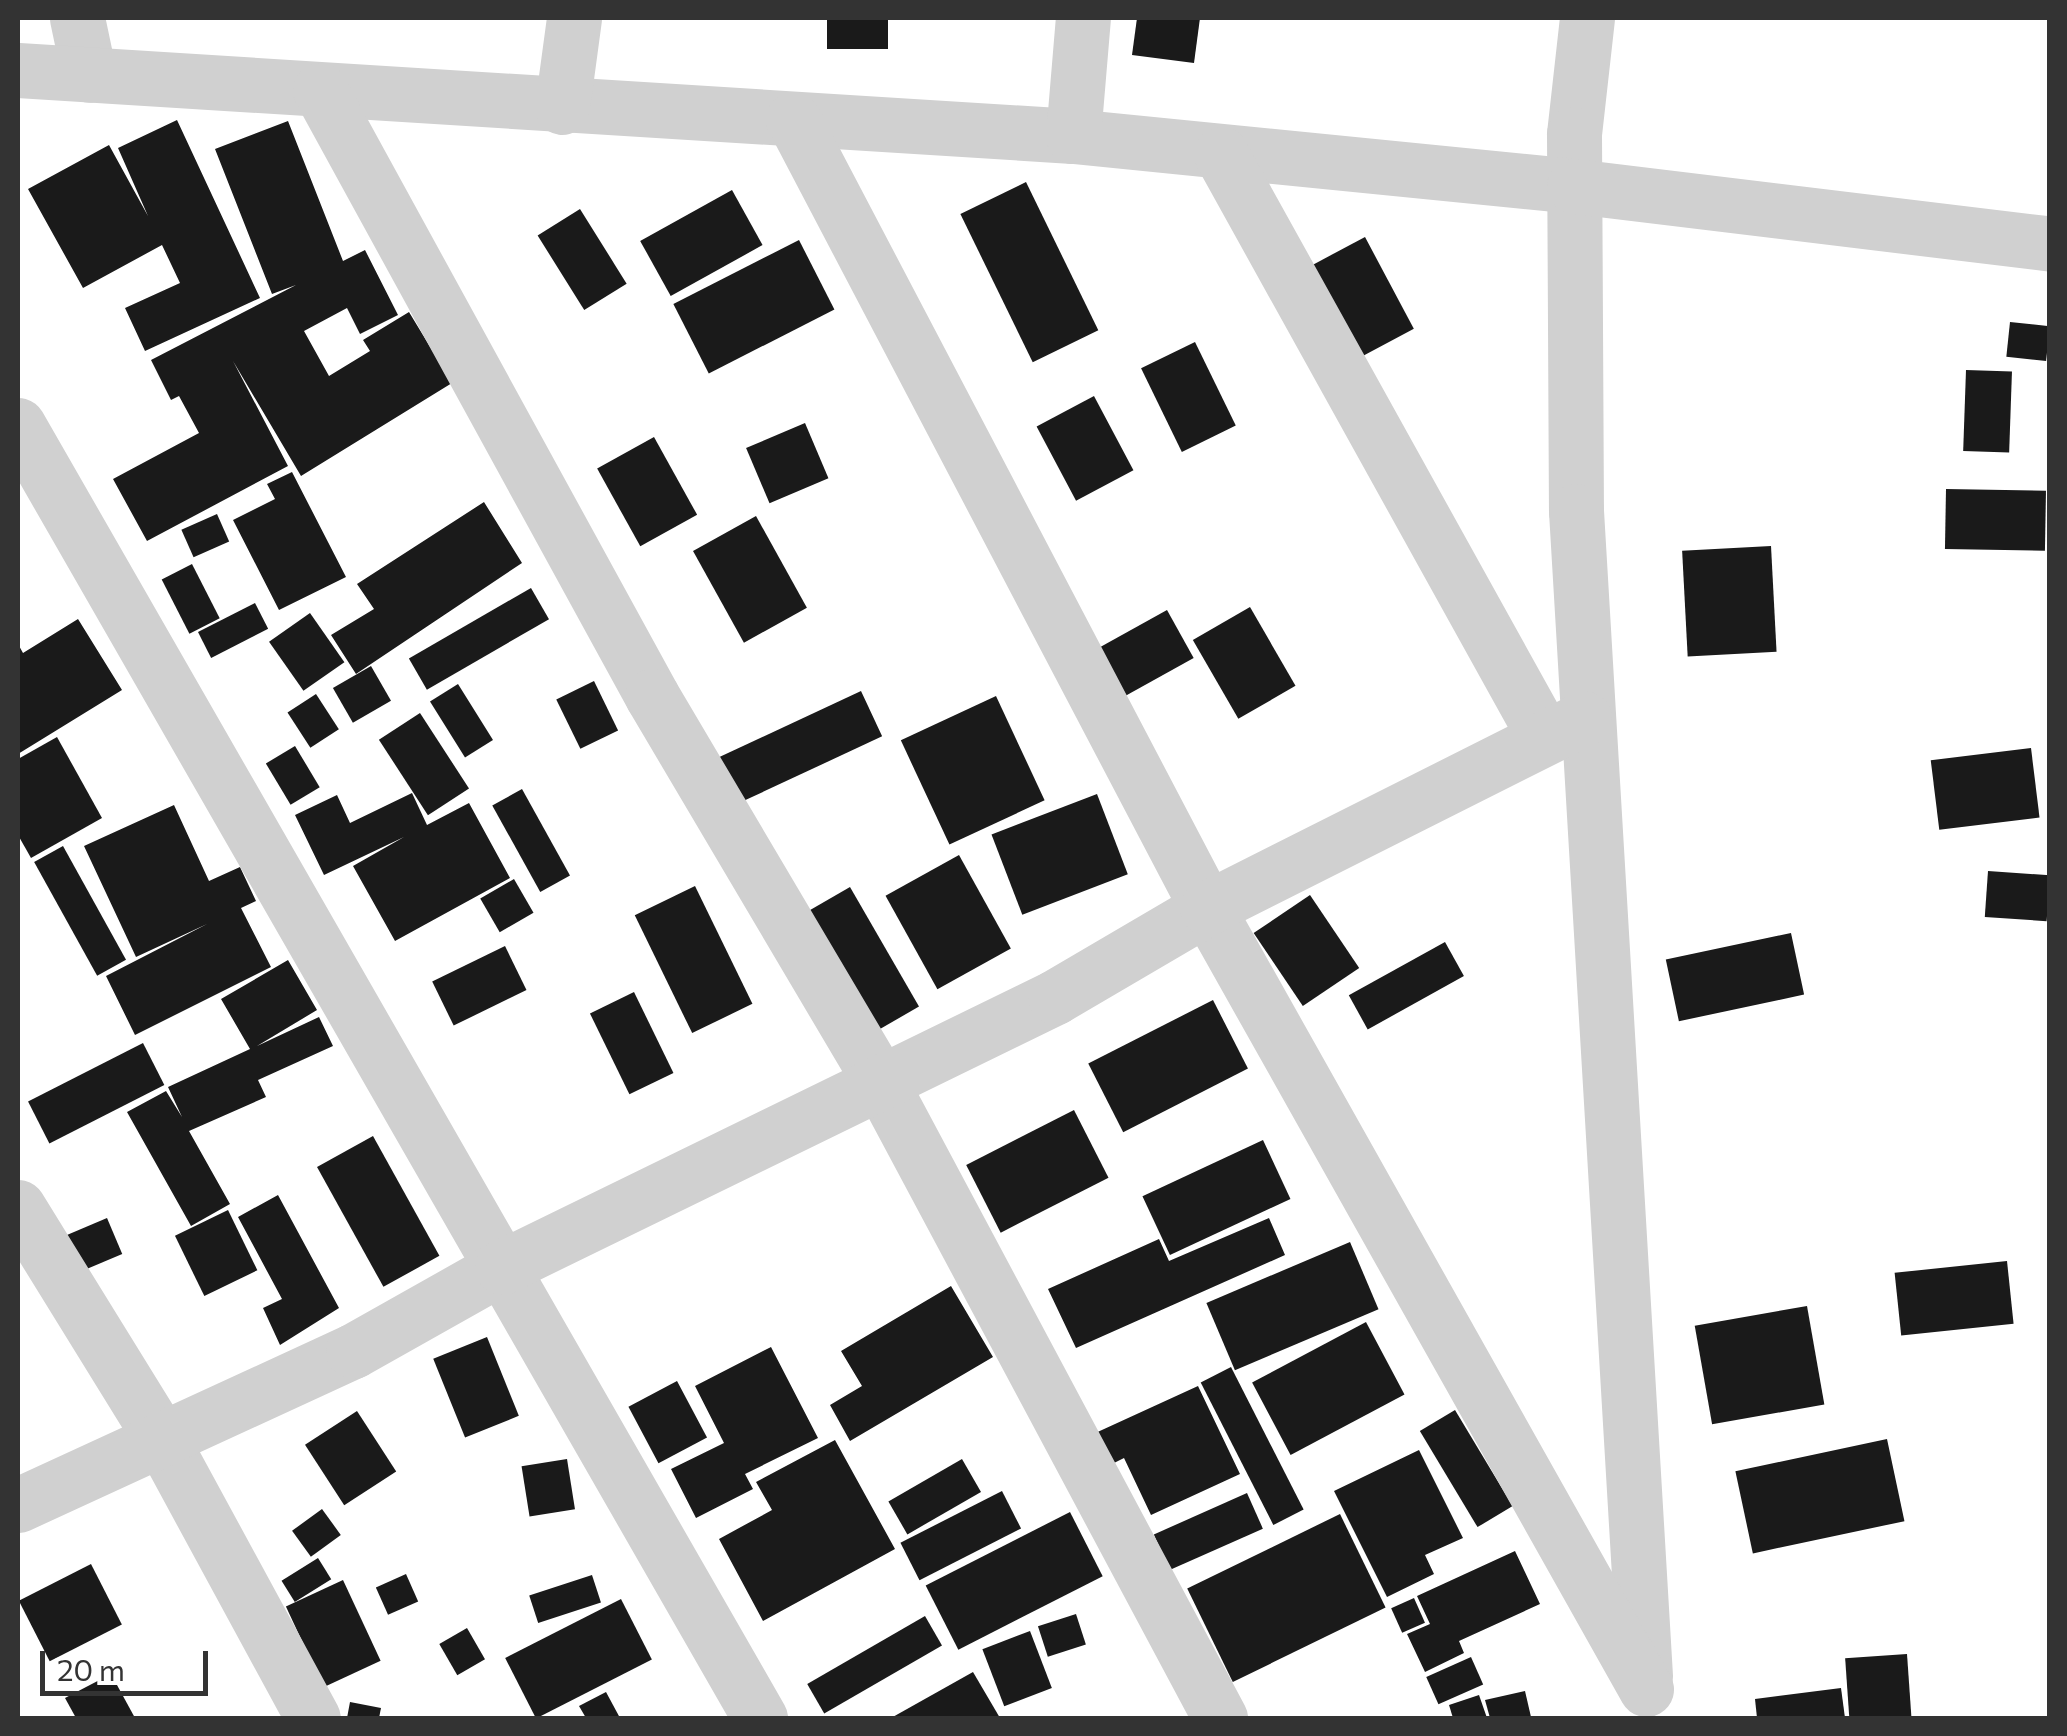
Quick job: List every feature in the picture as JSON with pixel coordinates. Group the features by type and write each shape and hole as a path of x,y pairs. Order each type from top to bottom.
{"street":[{"path":"77,18 89,75"},
{"path":"562,107 574,18"},
{"path":"1073,136 1084,18"},
{"path":"1587,18 1574,186 1564,727 1646,1704"},
{"path":"18,70 1073,136 1220,154 1574,186 2050,244"},
{"path":"320,90 652,696 881,1083 1220,1718"},
{"path":"792,120 1207,908 1646,1704"},
{"path":"1220,154 1564,727"},
{"path":"18,425 760,1718"},
{"path":"18,1505 163,1442 354,1351 502,1268 1055,998 1207,908 1564,727"},
{"path":"18,1207 163,1442 313,1718"}],"building":[{"path":"827,18 888,18 888,49 827,49"},
{"path":"1137,18 1200,18 1194,63 1132,55"},
{"path":"177,120 260,298 145,351 125,308 180,283 162,245 83,288 28,189 109,145 148,216 118,148"},
{"path":"288,121 343,261 365,250 398,315 360,334 347,308 304,331 329,376 370,351 363,340 409,312 452,383 301,476 233,361 288,466 147,541 113,479 199,433 179,396 171,400 151,360 296,285 272,294 215,149"},
{"path":"1026,182 1098,330 1033,362 960,214"},
{"path":"732,190 763,245 671,296 640,241"},
{"path":"580,209 627,284 584,310 538,235"},
{"path":"1365,237 1414,329 1360,357 1311,266"},
{"path":"799,240 834,309 709,374 673,304"},
{"path":"2010,322 2050,326 2046,361 2006,357"},
{"path":"1195,342 1236,426 1182,452 1141,368"},
{"path":"1966,370 2012,372 2009,453 1963,451"},
{"path":"1094,396 1133,470 1076,501 1037,427"},
{"path":"805,423 828,478 770,503 746,448"},
{"path":"654,437 697,515 640,546 597,469"},
{"path":"292,472 346,577 279,610 233,520 275,499 267,484"},
{"path":"1946,489 2046,491 2045,551 1945,549"},
{"path":"484,502 522,563 356,674 331,635 374,609 357,584"},
{"path":"217,514 229,541 194,557 181,530"},
{"path":"756,516 807,608 744,643 693,551"},
{"path":"1771,546 1777,652 1688,657 1682,551"},
{"path":"192,564 220,618 189,634 162,579"},
{"path":"531,588 549,619 427,690 409,658"},
{"path":"255,603 268,629 211,658 198,632"},
{"path":"1250,607 1296,686 1238,719 1193,640"},
{"path":"1167,610 1194,658 1119,699 1093,651"},
{"path":"310,613 344,662 303,691 269,642"},
{"path":"78,619 122,690 18,754 18,644 23,653"},
{"path":"371,666 391,701 353,723 333,688"},
{"path":"594,681 618,730 580,749 556,699"},
{"path":"458,684 493,740 465,757 430,701"},
{"path":"861,691 882,736 739,803 718,758"},
{"path":"316,694 339,729 310,748 287,713"},
{"path":"996,696 1045,800 949,845 901,740"},
{"path":"420,713 469,788 428,815 379,740"},
{"path":"57,737 102,818 31,858 18,835 18,759"},
{"path":"295,746 320,787 291,805 266,764"},
{"path":"2031,748 2040,817 1939,830 1931,760"},
{"path":"522,789 570,876 540,892 492,805"},
{"path":"412,793 427,825 469,803 510,878 395,941 353,866 404,837 324,875 295,815 337,795 350,823"},
{"path":"1097,794 1128,874 1022,915 992,834"},
{"path":"174,805 209,881 240,867 256,901 241,908 271,967 135,1035 106,976 207,924 136,957 84,846"},
{"path":"63,846 126,960 97,976 34,862"},
{"path":"959,855 1011,949 937,989 886,896"},
{"path":"1988,871 2050,875 2047,921 1985,917"},
{"path":"514,879 534,913 500,932 480,898"},
{"path":"695,886 752,1004 692,1033 635,915"},
{"path":"850,887 919,1007 858,1042 789,922"},
{"path":"1310,895 1359,968 1303,1006 1254,933"},
{"path":"1791,933 1804,995 1679,1021 1666,960"},
{"path":"1445,942 1464,976 1368,1029 1349,995"},
{"path":"505,946 526,990 454,1026 432,982"},
{"path":"288,960 317,1010 257,1046 319,1017 333,1046 258,1080 266,1097 189,1131 230,1204 191,1226 127,1112 166,1091 182,1117 168,1087 250,1049 221,999"},
{"path":"634,992 673,1073 629,1094 590,1013"},
{"path":"1213,1000 1248,1069 1123,1132 1088,1064"},
{"path":"143,1043 164,1085 49,1143 28,1102"},
{"path":"1074,1110 1109,1178 1001,1233 966,1165"},
{"path":"373,1136 439,1256 383,1287 317,1167"},
{"path":"1263,1140 1290,1199 1170,1255 1142,1196"},
{"path":"278,1195 339,1308 280,1345 263,1308 282,1299 238,1217"},
{"path":"228,1210 257,1270 204,1296 175,1236"},
{"path":"107,1218 122,1254 78,1273 63,1237"},
{"path":"1269,1218 1285,1255 1076,1348 1048,1289 1159,1239 1169,1261"},
{"path":"1350,1242 1379,1309 1235,1370 1206,1303"},
{"path":"2007,1261 2014,1324 1901,1335 1895,1273"},
{"path":"951,1286 993,1357 850,1441 830,1405 862,1386 841,1351"},
{"path":"1807,1306 1824,1404 1712,1424 1695,1326"},
{"path":"1366,1322 1404,1394 1291,1455 1252,1383"},
{"path":"487,1337 519,1416 465,1438 433,1359"},
{"path":"771,1347 818,1438 745,1474 753,1489 696,1518 671,1469 724,1443 695,1386"},
{"path":"1231,1367 1304,1510 1273,1525 1201,1382"},
{"path":"677,1381 707,1438 658,1463 628,1407"},
{"path":"1198,1386 1240,1474 1151,1515 1124,1458 1106,1467 1091,1435"},
{"path":"1455,1410 1513,1506 1478,1527 1420,1431"},
{"path":"357,1411 396,1471 344,1505 305,1445"},
{"path":"1887,1439 1904,1521 1753,1553 1735,1471"},
{"path":"835,1440 895,1549 763,1621 719,1539 772,1510 756,1482"},
{"path":"1419,1450 1463,1538 1425,1555 1434,1574 1387,1597 1334,1491"},
{"path":"567,1459 575,1509 530,1517 522,1466"},
{"path":"962,1459 981,1492 907,1534 888,1502"},
{"path":"1002,1491 1021,1528 919,1580 900,1543"},
{"path":"1247,1493 1263,1529 1170,1570 1154,1534"},
{"path":"322,1509 341,1535 311,1557 292,1531"},
{"path":"1070,1512 1103,1576 958,1650 926,1586"},
{"path":"1340,1514 1386,1607 1233,1682 1187,1589"},
{"path":"1515,1551 1540,1604 1459,1641 1464,1653 1425,1672 1407,1634 1430,1624 1417,1596"},
{"path":"318,1558 331,1579 295,1602 282,1581"},
{"path":"91,1564 122,1625 50,1661 19,1601"},
{"path":"406,1574 418,1601 388,1615 376,1587"},
{"path":"592,1575 601,1603 538,1623 529,1595"},
{"path":"343,1580 381,1661 324,1687 286,1607"},
{"path":"1414,1598 1425,1623 1402,1633 1391,1608"},
{"path":"621,1599 652,1660 536,1718 505,1658"},
{"path":"1076,1614 1086,1644 1048,1657 1038,1626"},
{"path":"925,1616 942,1645 824,1713 807,1684"},
{"path":"467,1628 485,1659 457,1675 439,1644"},
{"path":"1030,1631 1052,1688 1004,1706 982,1649"},
{"path":"1907,1654 1911,1718 1849,1718 1845,1658"},
{"path":"1471,1657 1483,1684 1438,1704 1426,1677"},
{"path":"973,1672 1000,1718 891,1718"},
{"path":"111,1674 135,1718 76,1718 65,1698"},
{"path":"1841,1688 1845,1718 1757,1718 1755,1699"},
{"path":"1525,1691 1531,1717 1490,1718 1485,1700"},
{"path":"606,1692 620,1718 586,1718 579,1706"},
{"path":"1479,1695 1487,1718 1453,1718 1449,1705"},
{"path":"350,1702 381,1708 379,1718 347,1718"}]}
